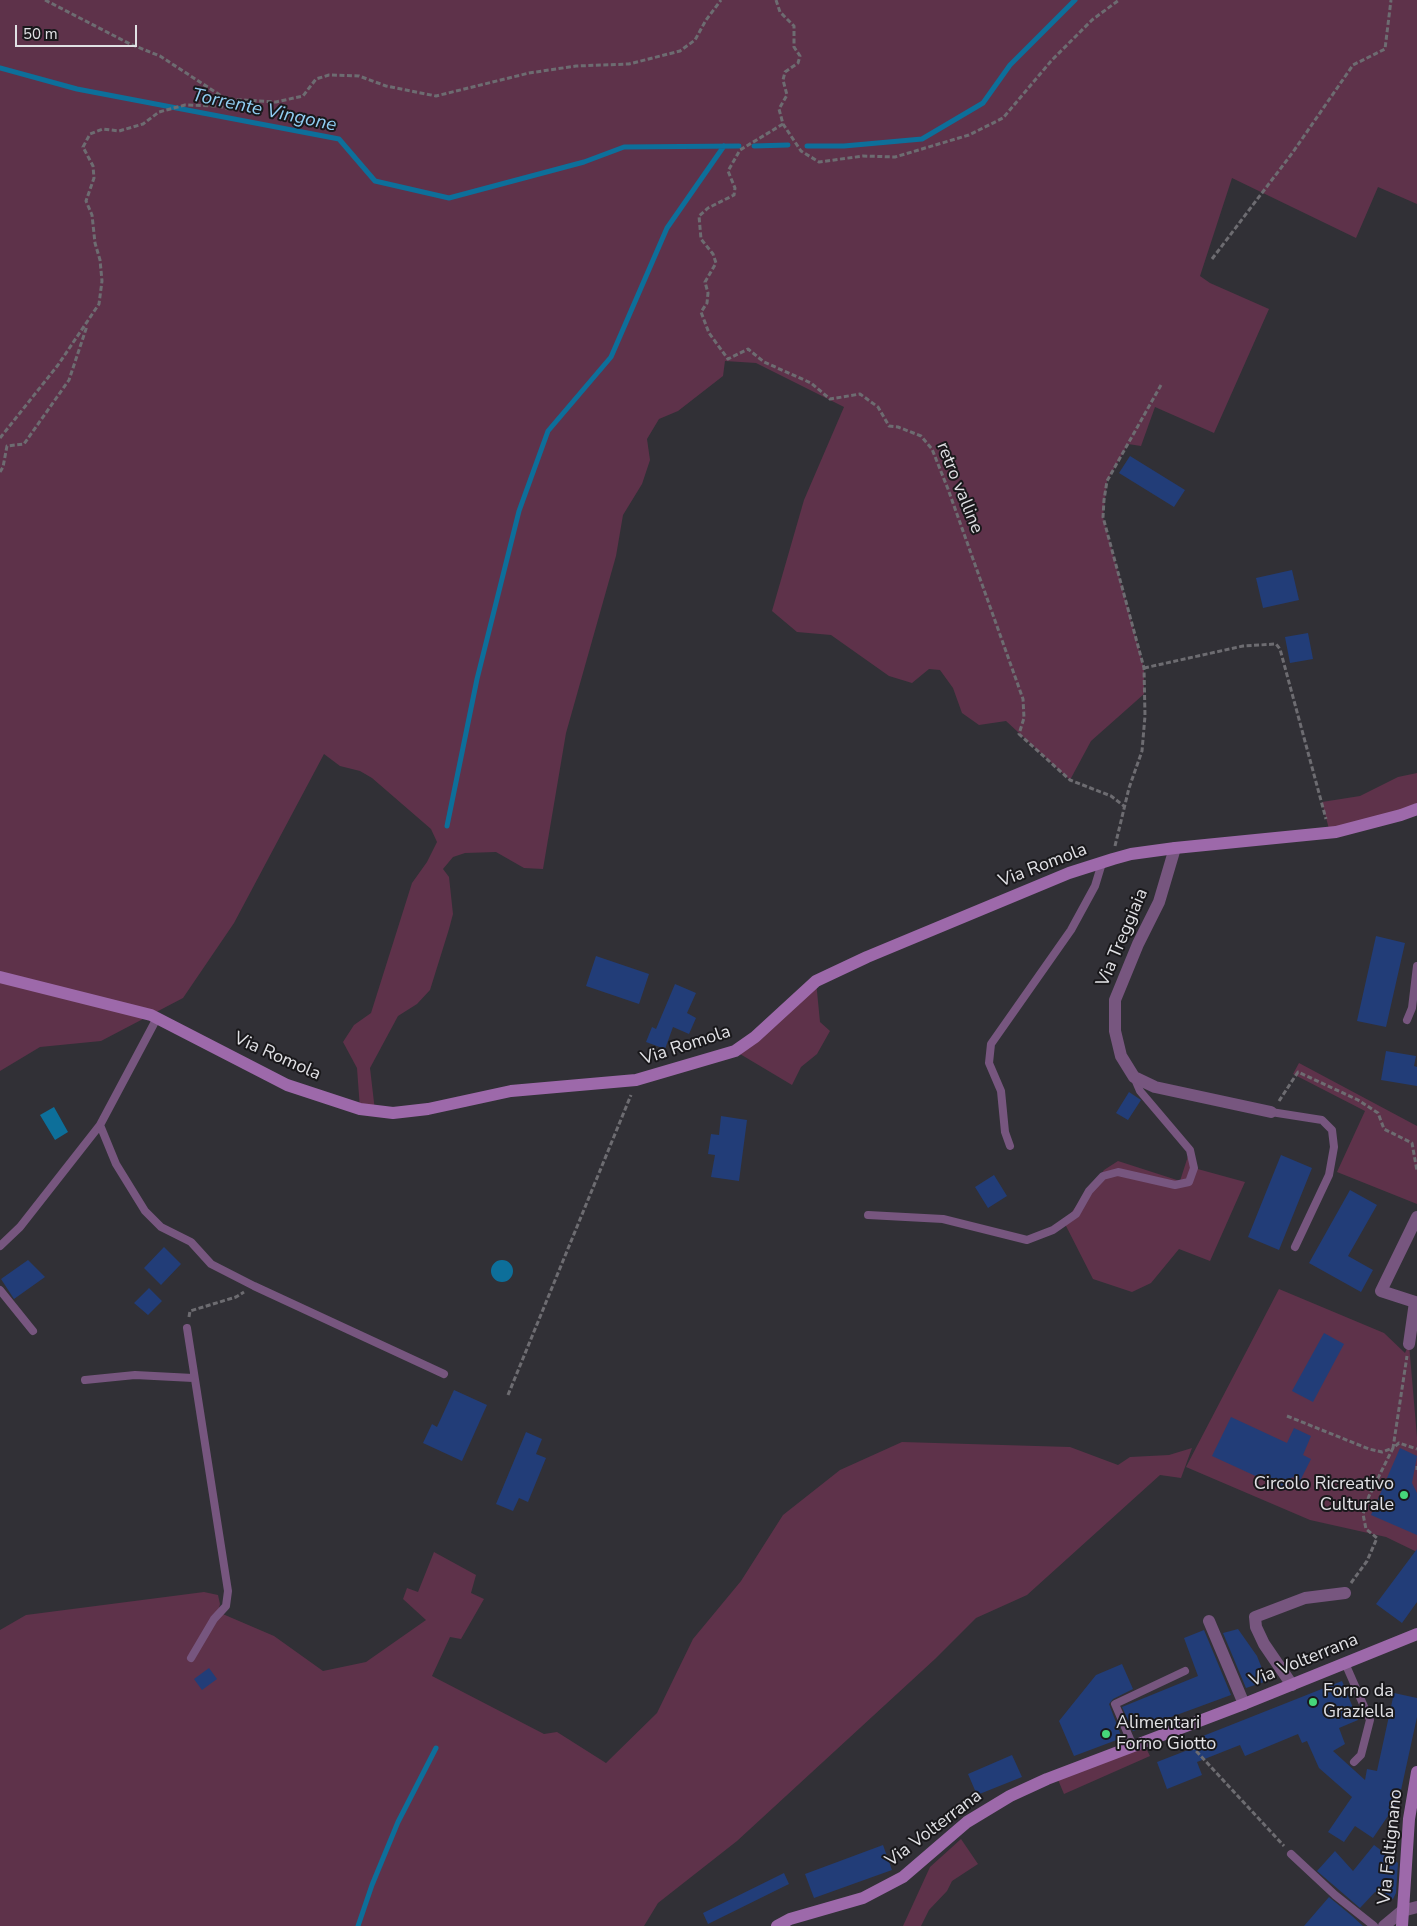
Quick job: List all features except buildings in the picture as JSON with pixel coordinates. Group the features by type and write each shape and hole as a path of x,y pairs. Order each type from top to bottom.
{"street":[{"name":"Via Romola","path":"0,977 138,1011 157,1018 287,1085 360,1109 393,1113 428,1109 511,1091 636,1080 735,1051 755,1037 816,982 867,957 1060,876 1107,861 1131,854 1175,848 1330,833 1402,815 1417,809"},
{"name":"Via Treggiaia","path":"1134,1077 1121,1056 1115,1031 1115,1000 1138,944 1159,902 1175,848"},
{"path":"1134,1077 1155,1088 1271,1112"},
{"path":"1408,1344 1415,1302 1381,1291 1417,1217"},
{"path":"1292,1685 1264,1644 1256,1627 1255,1617 1305,1598 1345,1593"},
{"path":"1209,1621 1244,1704"},
{"name":"Via Volterrana","path":"777,1926 790,1919 863,1898 903,1877 967,1822 1010,1796 1047,1779 1244,1704 1417,1634"},
{"name":"Via Faltignano","path":"1402,1926 1409,1819 1417,1772"},
{"path":"1384,1926 1402,1911 1417,1907"}],"lane":[{"path":"1010,1146 1005,1132 1001,1091 989,1063 991,1044 1071,930 1096,886 1107,861"},
{"path":"1406,1020 1412,1008 1417,966"},
{"path":"0,1246 20,1226 100,1125 157,1018"},
{"path":"868,1216 943,1219 1027,1240 1053,1230 1076,1214 1089,1191 1103,1176 1118,1172 1175,1184 1189,1182 1194,1168 1190,1150 1140,1091 1134,1077"},
{"path":"1271,1112 1322,1120 1332,1130 1334,1147 1329,1175 1295,1247"},
{"path":"100,1125 116,1164 145,1211 160,1227 191,1242 211,1264 254,1286 444,1374"},
{"path":"0,1290 33,1331"},
{"path":"187,1328 193,1378 228,1592 226,1606 214,1618 191,1658"},
{"path":"85,1380 135,1375 193,1378"},
{"path":"1345,1663 1370,1720 1361,1755 1354,1762"},
{"path":"1133,1746 1115,1704 1184,1671"},
{"path":"1291,1854 1335,1895 1374,1926"}],"path":[{"path":"45,0 130,44 160,56 226,99 276,102 303,96 316,79 329,75 359,76 386,86 436,96 529,72 576,66 629,64 680,51 695,40 706,20 721,0"},
{"path":"776,0 780,12 794,26 794,47 800,56 798,62 785,72 783,80 787,95 779,109 783,124 802,151 818,162 863,156 895,157 969,135 1003,118 1052,60 1092,20 1120,0"},
{"path":"1212,259 1293,152 1353,65 1385,49 1391,0"},
{"path":"0,438 58,365 99,304 102,281 92,215 86,201 94,178 92,166 83,147 90,134 102,129 119,131 143,124 159,112 184,104 218,106 229,109 237,101"},
{"name":"retro valline","path":"783,124 740,150 728,171 735,188 734,195 708,208 699,216 701,239 713,254 716,263 705,282 708,293 701,312 709,333 728,359 748,349 764,362 811,383 830,399 860,394 878,406 889,426 898,427 921,436 932,449 948,489 1010,669 1023,699 1024,718 1019,734 1070,780 1111,796 1124,806"},
{"path":"0,472 3,467 7,446 24,444 69,380 89,321"},
{"path":"1107,861 1142,751 1144,668 1102,517 1107,481 1161,384"},
{"path":"1144,668 1243,646 1276,644 1280,649 1330,833"},
{"path":"1271,1112 1298,1072 1358,1100 1378,1113 1384,1129 1412,1142 1417,1171"},
{"path":"508,1395 636,1080"},
{"path":"187,1328 190,1311 236,1297 254,1286"},
{"path":"1345,1593 1374,1548 1377,1538 1366,1529 1363,1514 1369,1496 1393,1448 1408,1344"},
{"path":"1287,1416 1369,1449 1382,1452 1393,1448 1399,1443 1417,1449"},
{"path":"1176,1730 1291,1854"}],"shaded area":[{"path":"0,0 1417,0 1417,204 1378,187 1356,238 1232,178 1200,276 1210,283 1269,309 1214,433 1155,407 1141,446 1128,444 1107,481 1103,517 1144,668 1144,694 1091,741 1070,780 1006,721 979,725 962,713 953,688 940,670 929,669 912,683 889,676 831,635 797,632 772,611 804,500 844,407 756,363 725,361 723,376 678,411 659,419 647,439 650,460 642,484 623,515 616,556 566,733 543,869 524,868 496,852 465,853 453,857 443,869 449,877 453,914 449,929 430,990 417,1004 398,1016 370,1068 375,1111 360,1109 357,1068 343,1042 354,1025 371,1013 412,883 427,862 437,842 431,829 372,778 360,771 340,766 324,754 234,923 183,998 101,1041 40,1047 0,1071"},
{"path":"1417,773 1417,809 1330,833 1322,802 1360,796 1398,777"},
{"path":"816,981 820,1022 830,1031 817,1054 801,1067 792,1085 735,1051"},
{"path":"1299,1063 1417,1126 1417,1204 1337,1172 1365,1111 1293,1074"},
{"path":"1190,1150 1194,1168 1245,1182 1210,1261 1179,1249 1151,1283 1132,1292 1093,1279 1064,1222 1104,1170 1118,1161 1180,1181"},
{"path":"1279,1289 1384,1333 1405,1353 1409,1344 1417,1437 1417,1552 1386,1537 1310,1520 1186,1467"},
{"path":"902,1442 1070,1447 1118,1465 1130,1457 1169,1455 1192,1448 1181,1478 1160,1475 1027,1595 976,1618 935,1659 737,1841 658,1903 644,1926 0,1926 0,1630 26,1615 204,1592 218,1595 220,1604 218,1612 274,1636 323,1671 366,1662 426,1620 403,1599 407,1588 418,1592 434,1552 476,1575 471,1593 484,1599 461,1639 450,1637 432,1676 544,1734 557,1732 606,1763 657,1713 693,1639 741,1581 783,1515 840,1470"},
{"path":"1143,1742 1150,1756 1064,1794 1056,1775"},
{"path":"961,1839 978,1864 952,1881 947,1891 929,1910 921,1926 903,1926 930,1867"}],"water":[{"path":"54,1107 68,1132 55,1140 40,1115"},
{"path":"498,1260 506,1260 513,1267 513,1275 506,1282 498,1282 491,1275 491,1267"}],"waterway":[{"name":"Torrente Vingone","path":"807,146 844,146 922,139 983,103 1010,65 1075,0"},
{"name":"Torrente Vingone","path":"0,68 77,89 339,139 375,181 449,198 584,162 624,147 739,146"},
{"name":"Torrente Vingone","path":"754,146 788,145"},
{"path":"447,826 477,679 519,511 548,431 611,357 667,228 724,146"},
{"path":"358,1926 372,1885 398,1822 436,1748"}],"place":[{"name":"Circolo Ricreativo Culturale","path":"1404,1495"},
{"name":"Forno da Graziella","path":"1313,1702"},
{"name":"Alimentari Forno Giotto","path":"1106,1734"}]}
